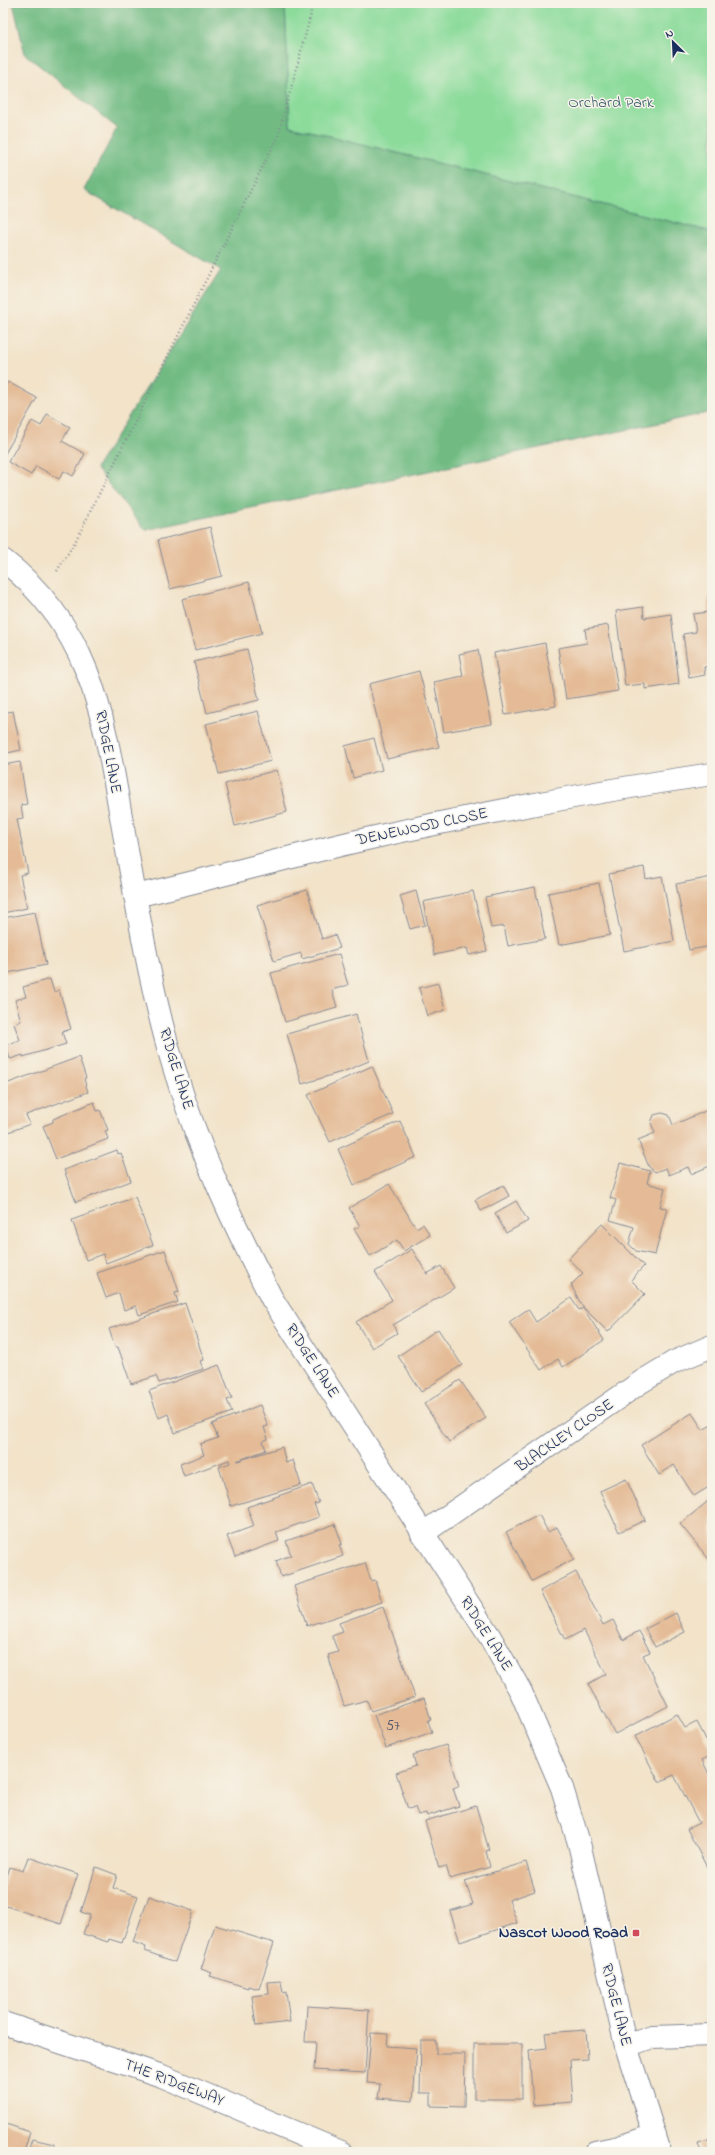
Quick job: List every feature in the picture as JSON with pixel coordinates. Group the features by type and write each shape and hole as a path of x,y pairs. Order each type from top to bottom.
{"street":[{"name":"RIDGE LANE","path":"3,560 41,594 53,608 79,650 93,683 103,719 135,896 155,993 175,1074 215,1181 244,1244 272,1299 422,1534 490,1637 521,1692 562,1788 579,1843 626,2046 658,2144"},
{"name":"DENEWOOD CLOSE","path":"135,896 352,842 495,811 613,789 712,774"},
{"name":"BLACKLEY CLOSE","path":"422,1534 641,1382 674,1362 712,1346"},
{"name":"THE RIDGEWAY","path":"3,2023 162,2076 341,2152"},
{"path":"626,2046 652,2037 712,2035"},
{"path":"595,2152 619,2147 658,2144"}],"path":[{"path":"41,594 75,542 278,136 311,14 310,3"}],"green space":[{"path":"13,3 285,3 290,126 712,232 712,412 145,530 96,468 221,270 84,190 117,128 25,54"},
{"name":"Orchard Park","path":"285,3 712,3 712,232 290,126"}],"building":[{"path":"8,382 37,398 3,457 3,390"},
{"path":"47,414 70,427 62,441 85,454 73,476 64,471 59,479 36,466 31,475 8,462 32,421 41,426"},
{"path":"210,527 222,576 170,589 158,540"},
{"path":"249,582 262,633 195,650 182,599"},
{"path":"712,594 712,666 704,667 705,675 689,678 683,634 696,632 693,614 709,612 708,600"},
{"path":"643,607 644,618 671,614 679,684 645,689 645,684 625,686 616,611"},
{"path":"608,625 618,691 566,699 558,648 587,643 585,629"},
{"path":"545,643 556,706 505,715 494,653"},
{"path":"247,649 259,700 207,713 194,662"},
{"path":"478,650 492,724 444,732 434,682 463,676 459,654"},
{"path":"419,671 439,747 387,759 369,684"},
{"path":"13,711 21,750 3,754 3,713"},
{"path":"258,711 271,761 219,774 206,724"},
{"path":"374,738 382,770 353,778 345,746"},
{"path":"20,762 27,804 21,805 23,818 17,819 28,873 20,875 27,908 3,913 3,765"},
{"path":"277,770 287,812 235,826 225,784"},
{"path":"644,867 646,879 662,876 674,941 624,951 609,874"},
{"path":"712,877 712,946 689,950 676,884"},
{"path":"599,883 610,935 559,945 548,893"},
{"path":"535,887 545,939 508,946 504,926 491,928 485,897"},
{"path":"307,890 322,939 335,935 340,948 302,959 301,953 274,961 257,905"},
{"path":"416,891 425,925 410,929 400,896"},
{"path":"473,891 487,951 469,955 467,948 434,955 423,902"},
{"path":"35,912 46,965 3,974 3,918"},
{"path":"339,954 348,985 332,990 337,1007 285,1022 271,973"},
{"path":"50,979 54,992 59,990 71,1029 62,1032 66,1044 23,1057 23,1055 10,1059 6,1045 20,1040 14,1024 21,1021 15,1000 26,997 23,987"},
{"path":"438,983 445,1010 427,1016 419,988"},
{"path":"356,1014 369,1061 345,1071 302,1084 287,1034"},
{"path":"79,1057 86,1078 84,1079 88,1092 26,1115 30,1124 3,1134 3,1085"},
{"path":"372,1066 393,1114 330,1142 308,1095"},
{"path":"94,1102 97,1111 100,1110 108,1130 105,1131 108,1139 56,1159 43,1126 53,1122 53,1119"},
{"path":"710,1109 712,1114 712,1165 691,1174 688,1167 669,1175 666,1168 655,1172 649,1167 638,1140 655,1133 651,1123 654,1115 662,1113 669,1115 673,1125"},
{"path":"400,1121 416,1157 354,1185 338,1149"},
{"path":"117,1150 118,1154 121,1153 131,1181 76,1202 64,1170"},
{"path":"620,1163 650,1171 647,1183 665,1188 660,1207 667,1208 655,1255 636,1251 629,1244 634,1227 610,1220 616,1200 610,1198"},
{"path":"389,1184 416,1228 423,1224 430,1235 404,1251 397,1240 370,1256 354,1229 360,1226 349,1208"},
{"path":"503,1185 509,1196 481,1211 475,1200"},
{"path":"135,1197 153,1245 106,1263 103,1254 86,1260 72,1220"},
{"path":"516,1201 528,1221 506,1233 495,1213"},
{"path":"602,1224 644,1266 631,1280 645,1294 608,1332 582,1306 571,1285 583,1273 568,1259"},
{"path":"412,1249 427,1274 441,1266 454,1288 393,1325 397,1333 372,1348 356,1322 392,1300 375,1272"},
{"path":"165,1250 179,1292 175,1293 178,1302 139,1315 136,1306 124,1310 119,1293 106,1298 97,1273"},
{"path":"571,1298 579,1310 583,1308 604,1340 563,1367 558,1359 541,1370 509,1322 528,1309 536,1322"},
{"path":"185,1303 204,1360 200,1361 203,1369 159,1383 156,1376 131,1384 118,1347 115,1347 109,1329"},
{"path":"438,1329 462,1365 421,1392 398,1356"},
{"path":"219,1365 232,1398 227,1400 232,1412 175,1433 168,1414 159,1418 149,1391"},
{"path":"460,1380 486,1418 449,1442 424,1404"},
{"path":"260,1405 268,1426 264,1427 268,1439 263,1441 266,1450 237,1461 282,1447 286,1463 293,1460 301,1485 231,1506 219,1467 230,1463 229,1460 184,1476 180,1464 204,1455 200,1444 218,1438 212,1424"},
{"path":"692,1413 703,1430 711,1425 712,1428 712,1485 694,1496 674,1465 659,1475 641,1445"},
{"path":"626,1479 645,1520 619,1532 600,1491"},
{"path":"312,1484 319,1503 314,1504 319,1517 276,1532 279,1541 235,1557 227,1536 254,1526 247,1507"},
{"path":"712,1498 712,1563 680,1524"},
{"path":"539,1515 548,1532 557,1527 574,1559 532,1581 506,1532"},
{"path":"335,1524 342,1544 339,1545 343,1556 281,1577 276,1561 291,1555 286,1541"},
{"path":"365,1563 371,1581 375,1580 382,1602 307,1626 294,1586"},
{"path":"576,1572 603,1625 613,1620 623,1640 639,1631 650,1652 643,1655 668,1706 615,1734 588,1684 606,1674 584,1630 565,1640 540,1591"},
{"path":"383,1607 415,1697 371,1711 367,1700 344,1706 328,1655 338,1652 332,1636 343,1632 339,1623"},
{"path":"676,1613 685,1632 655,1647 645,1629"},
{"path":"424,1698 431,1720 428,1721 432,1732 386,1748 374,1715"},
{"path":"677,1714 685,1728 697,1722 712,1751 712,1755 702,1760 712,1780 711,1875 687,1829 699,1823 674,1775 659,1782 635,1736"},
{"path":"446,1745 459,1786 453,1788 459,1806 427,1816 426,1813 418,1815 415,1807 408,1809 396,1773 416,1766 413,1755"},
{"path":"476,1806 489,1850 486,1851 490,1867 450,1879 446,1866 439,1868 425,1821"},
{"path":"28,1857 78,1874 61,1924 3,1905 3,1888 10,1867 23,1871"},
{"path":"526,1862 535,1891 509,1900 517,1923 460,1942 450,1911 473,1904 465,1881"},
{"path":"96,1867 117,1875 113,1888 138,1896 122,1943 109,1939 108,1942 83,1934 90,1915 81,1912"},
{"path":"149,1896 193,1911 175,1962 145,1951 146,1947 133,1942"},
{"path":"215,1925 274,1943 259,1989 248,1986 248,1988 210,1976 212,1973 201,1969"},
{"path":"281,1981 283,1993 286,1992 290,2022 256,2026 252,1996 269,1994 268,1982"},
{"path":"307,2006 369,2010 365,2073 314,2070 316,2042 305,2042"},
{"path":"586,2030 588,2059 570,2060 573,2102 533,2105 529,2050 547,2048 545,2033"},
{"path":"371,2033 388,2034 387,2046 417,2048 413,2101 378,2098 380,2084 367,2083"},
{"path":"421,2041 436,2041 436,2054 465,2054 464,2107 431,2106 431,2093 420,2093"},
{"path":"474,2044 522,2044 522,2099 474,2099"},
{"path":"3,2123 30,2132 24,2152 3,2152"},
{"path":"32,2139 54,2144 53,2149 62,2152 28,2152"},
{"path":"712,2139 712,2152 701,2152 698,2143"}],"place":[{"name":"Nascot Wood Road","path":"636,1933"}]}
